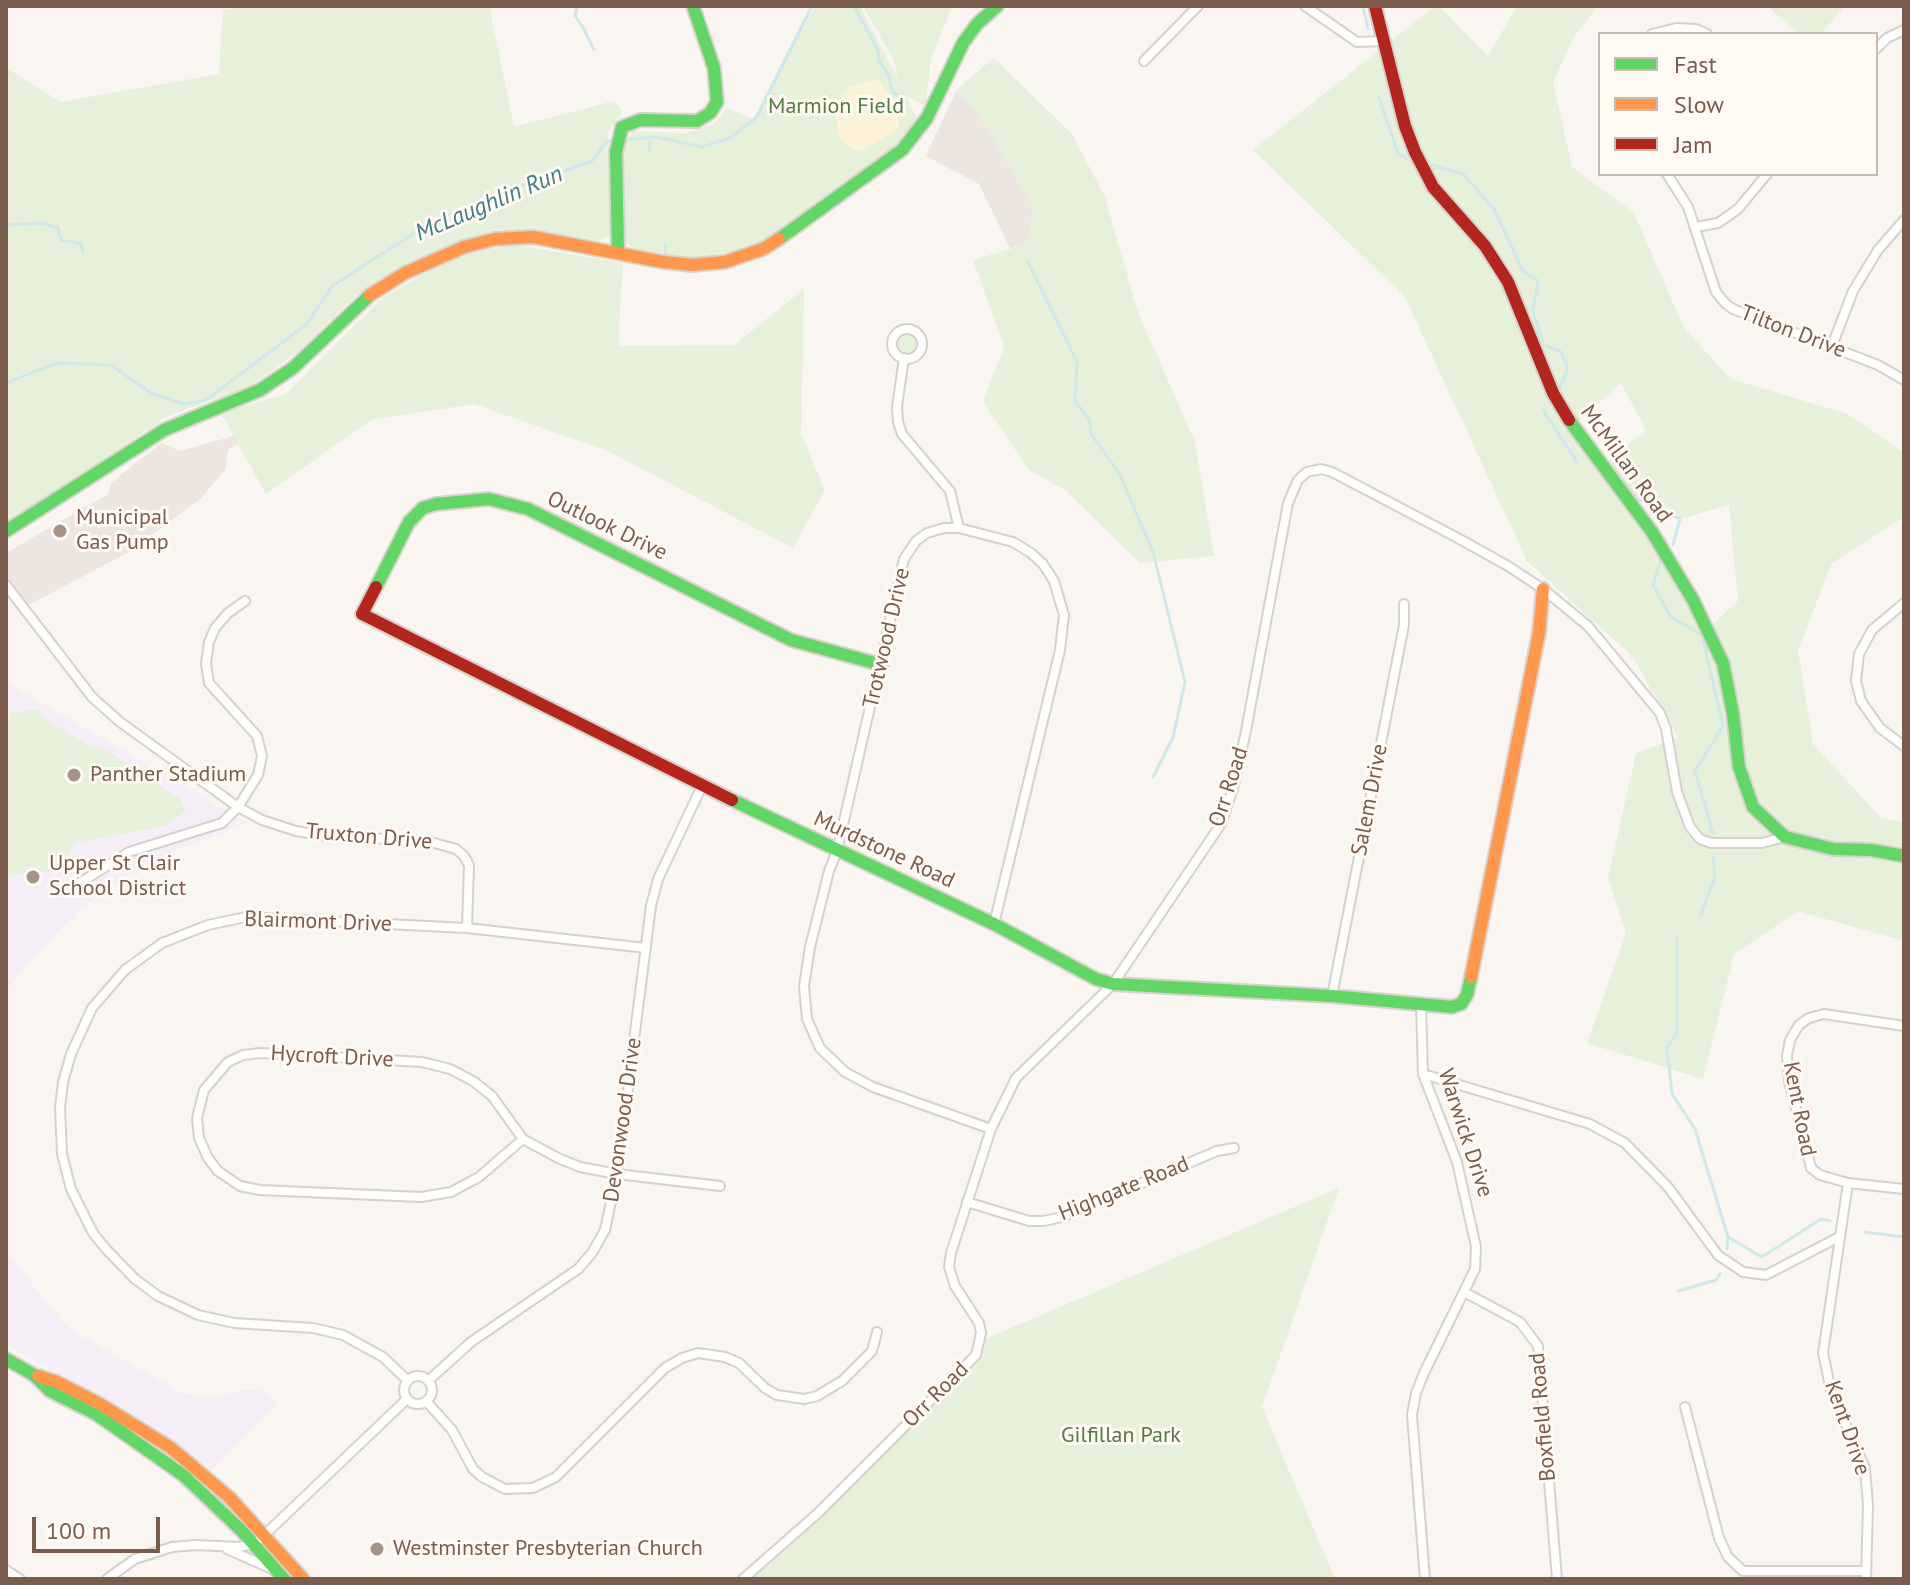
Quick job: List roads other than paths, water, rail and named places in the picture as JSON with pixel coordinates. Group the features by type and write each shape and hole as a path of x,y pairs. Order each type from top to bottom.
{"street":[{"path":"618,252 617,146 622,127 630,122 697,121 710,113 717,102 716,79 693,6"},
{"path":"6,531 164,430 228,405 269,384 293,368 360,302 389,282 434,259 480,242 518,236 546,238 663,262 710,264 736,260 774,243 887,162 911,140 933,108 963,43 977,24 997,6"},
{"path":"1144,61 1198,6"},
{"path":"1305,6 1357,42 1383,41"},
{"name":"McMillan Road","path":"1375,6 1405,126 1433,187 1485,246 1508,282 1553,393 1572,426 1652,532 1693,600 1723,663 1739,767 1753,807 1785,837 1833,849 1871,850 1904,856"},
{"path":"1660,32 1677,28 1703,32"},
{"path":"1878,47 1887,38 1904,30"},
{"name":"Tilton Drive","path":"1668,176 1683,197 1696,227 1716,292 1725,303 1733,309 1878,365 1904,380"},
{"path":"1696,227 1718,223 1738,209 1765,176"},
{"path":"1832,346 1853,291 1878,250 1904,220"},
{"path":"904,358 898,422 902,434 950,491 959,528"},
{"name":"Orr Road","path":"743,1579 816,1515 976,1355 981,1333 979,1323 955,1286 949,1267 991,1129 1016,1078 1113,984 1221,824 1234,785 1288,503 1298,480 1313,470 1332,472 1487,554 1543,589 1588,626 1660,713 1666,729 1677,792 1690,827 1700,839 1711,843 1762,843 1785,837"},
{"name":"Outlook Drive","path":"362,614 409,522 423,508 446,502 489,499 528,509 791,640 882,665"},
{"name":"Trotwood Drive","path":"991,1129 873,1087 845,1072 820,1048 807,1019 804,986 810,947 837,851 904,559 916,541 927,533 959,528 1013,542 1031,553 1054,581 1064,615 1060,650 994,924"},
{"name":"Truxton Drive","path":"6,585 92,697 120,722 238,807 262,820 296,831 325,836 427,841 456,849 469,865 467,928"},
{"path":"1421,1005 1452,1007 1461,1004 1467,995 1539,633 1543,589"},
{"path":"78,884 129,852 222,823 238,807 258,775 262,756 257,736 209,683 206,664 209,642 215,628 228,613 245,601"},
{"path":"1904,603 1872,630 1859,654 1856,681 1861,701 1880,728 1904,746"},
{"name":"Salem Drive","path":"1332,996 1404,625 1404,604"},
{"name":"Murdstone Road","path":"362,614 702,786 837,851 919,886 1096,979 1113,984 1332,996 1421,1005"},
{"name":"Devonwood Drive","path":"428,1381 471,1342 578,1269 592,1253 605,1230 617,1174 651,906 658,879 702,786"},
{"name":"Blairmont Drive","path":"408,1381 383,1357 343,1335 313,1328 234,1323 198,1315 158,1296 135,1279 93,1233 71,1189 62,1154 60,1108 71,1054 92,1008 125,970 162,943 208,925 246,917 467,928 646,948"},
{"name":"Warwick Drive","path":"1421,1005 1423,1074 1457,1162 1476,1247 1475,1269 1466,1293 1424,1373 1412,1415 1425,1579"},
{"name":"Kent Road","path":"1848,1183 1820,1175 1811,1168 1789,1081 1787,1056 1790,1040 1799,1025 1824,1014 1904,1026"},
{"name":"Hycroft Drive","path":"523,1139 479,1177 451,1192 421,1197 260,1190 240,1186 218,1171 199,1138 197,1118 199,1102 212,1078 228,1062 243,1055 261,1053 422,1062 450,1069 473,1081 505,1111 523,1139 558,1158 580,1167 617,1174 720,1186"},
{"path":"1423,1074 1590,1124 1625,1143 1668,1187 1718,1255 1743,1272 1766,1275 1839,1237"},
{"name":"Highgate Road","path":"967,1202 1029,1221 1044,1221 1062,1217 1217,1151 1234,1148"},
{"path":"1848,1183 1904,1189"},
{"name":"Kent Drive","path":"1848,1183 1823,1353 1831,1391 1865,1468 1868,1505 1866,1575"},
{"name":"Boxfield Road","path":"1466,1293 1520,1322 1538,1346 1557,1579"},
{"path":"426,1401 452,1430 473,1469 482,1477 505,1489 533,1488 556,1477 665,1368 682,1358 698,1353 725,1357 739,1363 777,1395 804,1399 817,1396 842,1381 872,1351 877,1332"},
{"path":"6,1359 34,1375 50,1391 91,1411 183,1475 303,1579"},
{"path":"416,1376 428,1381 432,1389 426,1401 418,1404 407,1399 404,1392 408,1381 416,1376"},
{"path":"107,1579 135,1559 159,1550 185,1545 219,1546 260,1540 407,1399"},
{"path":"1685,1407 1719,1538 1728,1557 1743,1571 1866,1575"},
{"path":"260,1540 282,1577"},
{"path":"219,1546 256,1560 282,1577"},
{"path":"6,1570 20,1579"}],"waterway":[{"path":"577,6 575,16 594,50"},
{"name":"McLaughlin Run","path":"622,140 657,137 702,147 730,138 756,118 812,6"},
{"path":"854,6 878,50 892,91 903,100"},
{"path":"1363,6 1368,28"},
{"path":"1379,98 1398,153 1407,159"},
{"path":"649,151 650,139"},
{"name":"McLaughlin Run","path":"6,383 57,363 111,365 152,394 185,404 206,400 307,324 332,286 427,225 480,201 592,161 607,141 614,141"},
{"path":"1424,163 1463,174 1494,209 1523,271 1538,281 1533,311 1544,345 1561,352 1568,368 1560,388"},
{"path":"6,225 41,223 58,228 61,240 81,244 83,252"},
{"path":"665,245 665,257"},
{"path":"1028,262 1077,362 1075,401 1090,421 1091,434 1119,473 1153,552 1185,682 1173,737 1153,777"},
{"path":"1543,410 1577,462"},
{"path":"1607,462 1639,500 1680,519 1673,545"},
{"path":"1661,560 1653,585 1670,616 1702,635 1723,726 1695,771 1713,833"},
{"path":"1700,916 1715,877 1713,856"},
{"path":"1677,938 1677,1033 1667,1048 1672,1094 1695,1129 1728,1237 1762,1257 1821,1219 1830,1221"},
{"path":"1865,1232 1904,1237"},
{"path":"1727,1248 1728,1237"},
{"path":"1679,1291 1716,1280 1720,1274"}],"place":[{"name":"Municipal Gas Pump","path":"60,531"},
{"name":"Panther Stadium","path":"74,775"},
{"name":"Upper St Clair School District","path":"33,877"},
{"name":"Westminster Presbyterian Church","path":"377,1549"}],"park label":[{"name":"Marmion Field","path":"836,107"},
{"name":"Gilfillan Park","path":"1121,1436"}]}
